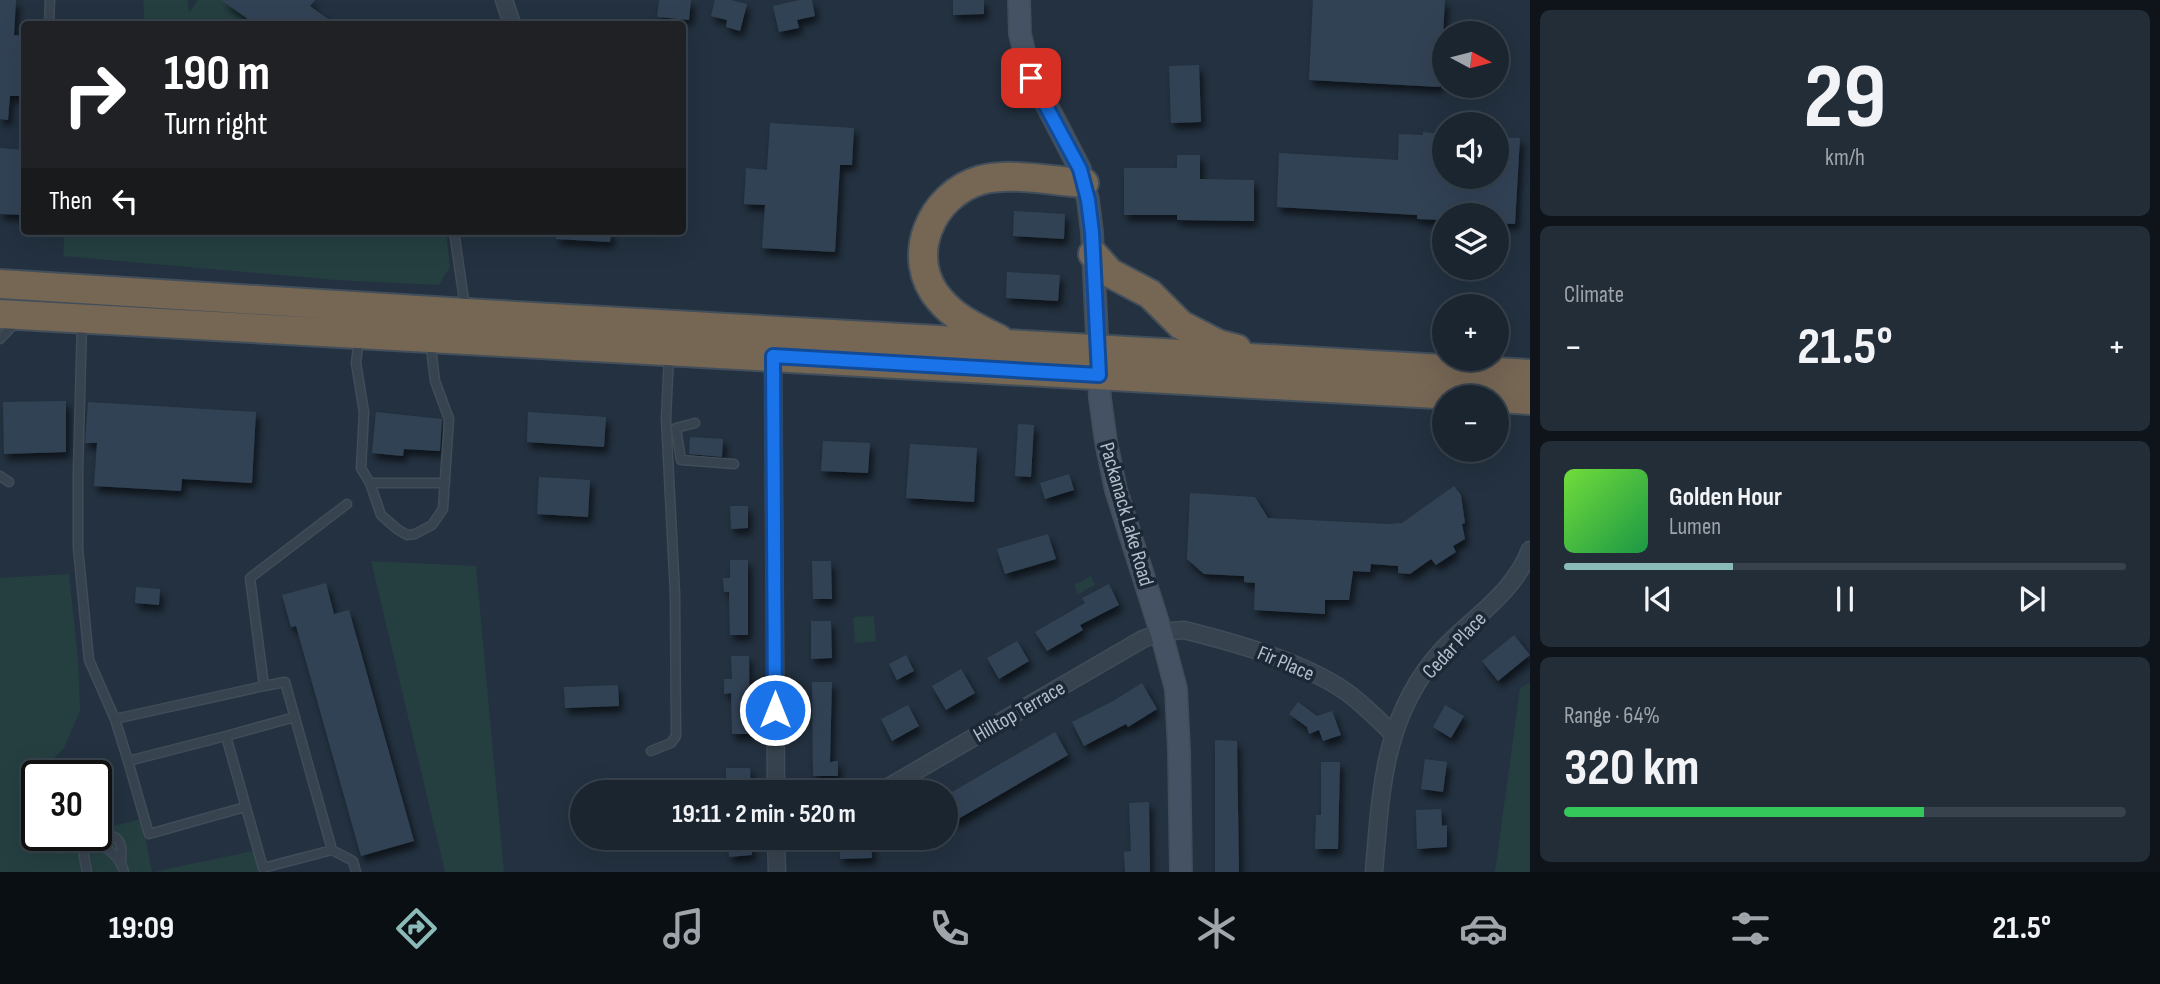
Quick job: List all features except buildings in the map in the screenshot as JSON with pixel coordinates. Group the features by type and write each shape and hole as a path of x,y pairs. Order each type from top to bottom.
{"highway":[{"path":"1007,343 959,318 935,293 930,284 923,251 932,216 954,192 984,179 1084,183"},
{"path":"1093,254 1110,273 1150,294 1181,325 1218,344 1273,360"},
{"path":"0,284 1007,343 1098,362 1432,392"},
{"path":"11,315 773,356 1098,362 1273,360 1530,374"},
{"path":"1509,399 1530,400"}],"street":[{"path":"505,0 511,21"},
{"name":"Packanack Lake Road","path":"1019,0 1020,34 1028,71 1071,151 1084,183 1091,217 1102,419 1113,477 1176,689 1181,872"},
{"path":"773,356 776,780"},
{"name":"Cedar Place","path":"1374,872 1384,768 1393,733 1410,696 1423,674 1456,636 1483,614 1509,586 1530,550"},
{"name":"Fir Place","path":"1161,632 1184,631 1226,640 1291,665 1348,693 1393,733"},
{"name":"Hilltop Terrace","path":"900,780 1143,639 1161,632"},
{"path":"776,850 777,872"}],"lane":[{"path":"49,21 50,0"},
{"path":"455,235 466,313"},
{"path":"0,340 11,315"},
{"path":"82,319 78,548 89,660 115,719 149,834 245,807"},
{"path":"360,333 356,363 364,412 361,468 370,483 381,514 407,535 424,529 439,518 443,509 449,419 435,381 433,337"},
{"path":"651,751 671,743 676,736 675,594 666,418 669,350"},
{"path":"695,423 676,428 681,460 734,464"},
{"path":"0,476 9,482"},
{"path":"370,483 445,482"},
{"path":"264,686 250,578 347,504"},
{"path":"115,719 285,682 332,850"},
{"path":"128,761 295,717"},
{"path":"226,736 263,868 332,850 353,861 356,872"},
{"path":"112,835 118,838 124,872"},
{"path":"83,851 87,872"},
{"path":"110,851 121,860"}],"green space":[{"path":"143,0 188,0 189,13 198,0 221,0 251,21 145,21"},
{"path":"65,235 446,235 450,267 439,285 335,280 63,256"},
{"path":"371,561 476,566 504,872 445,872"},
{"path":"69,574 78,658 80,711 64,748 52,760 21,760 21,851 112,851 112,826 142,819 152,872 0,872 0,578"},
{"path":"1091,576 1095,585 1078,594 1074,585"},
{"path":"874,616 876,641 855,643 853,617"},
{"path":"1530,683 1530,872 1495,872 1520,688"},
{"path":"262,849 270,872 153,872"}],"route":[{"path":"775,710 773,356 1099,375 1088,200 1080,169 1031,78"}]}
